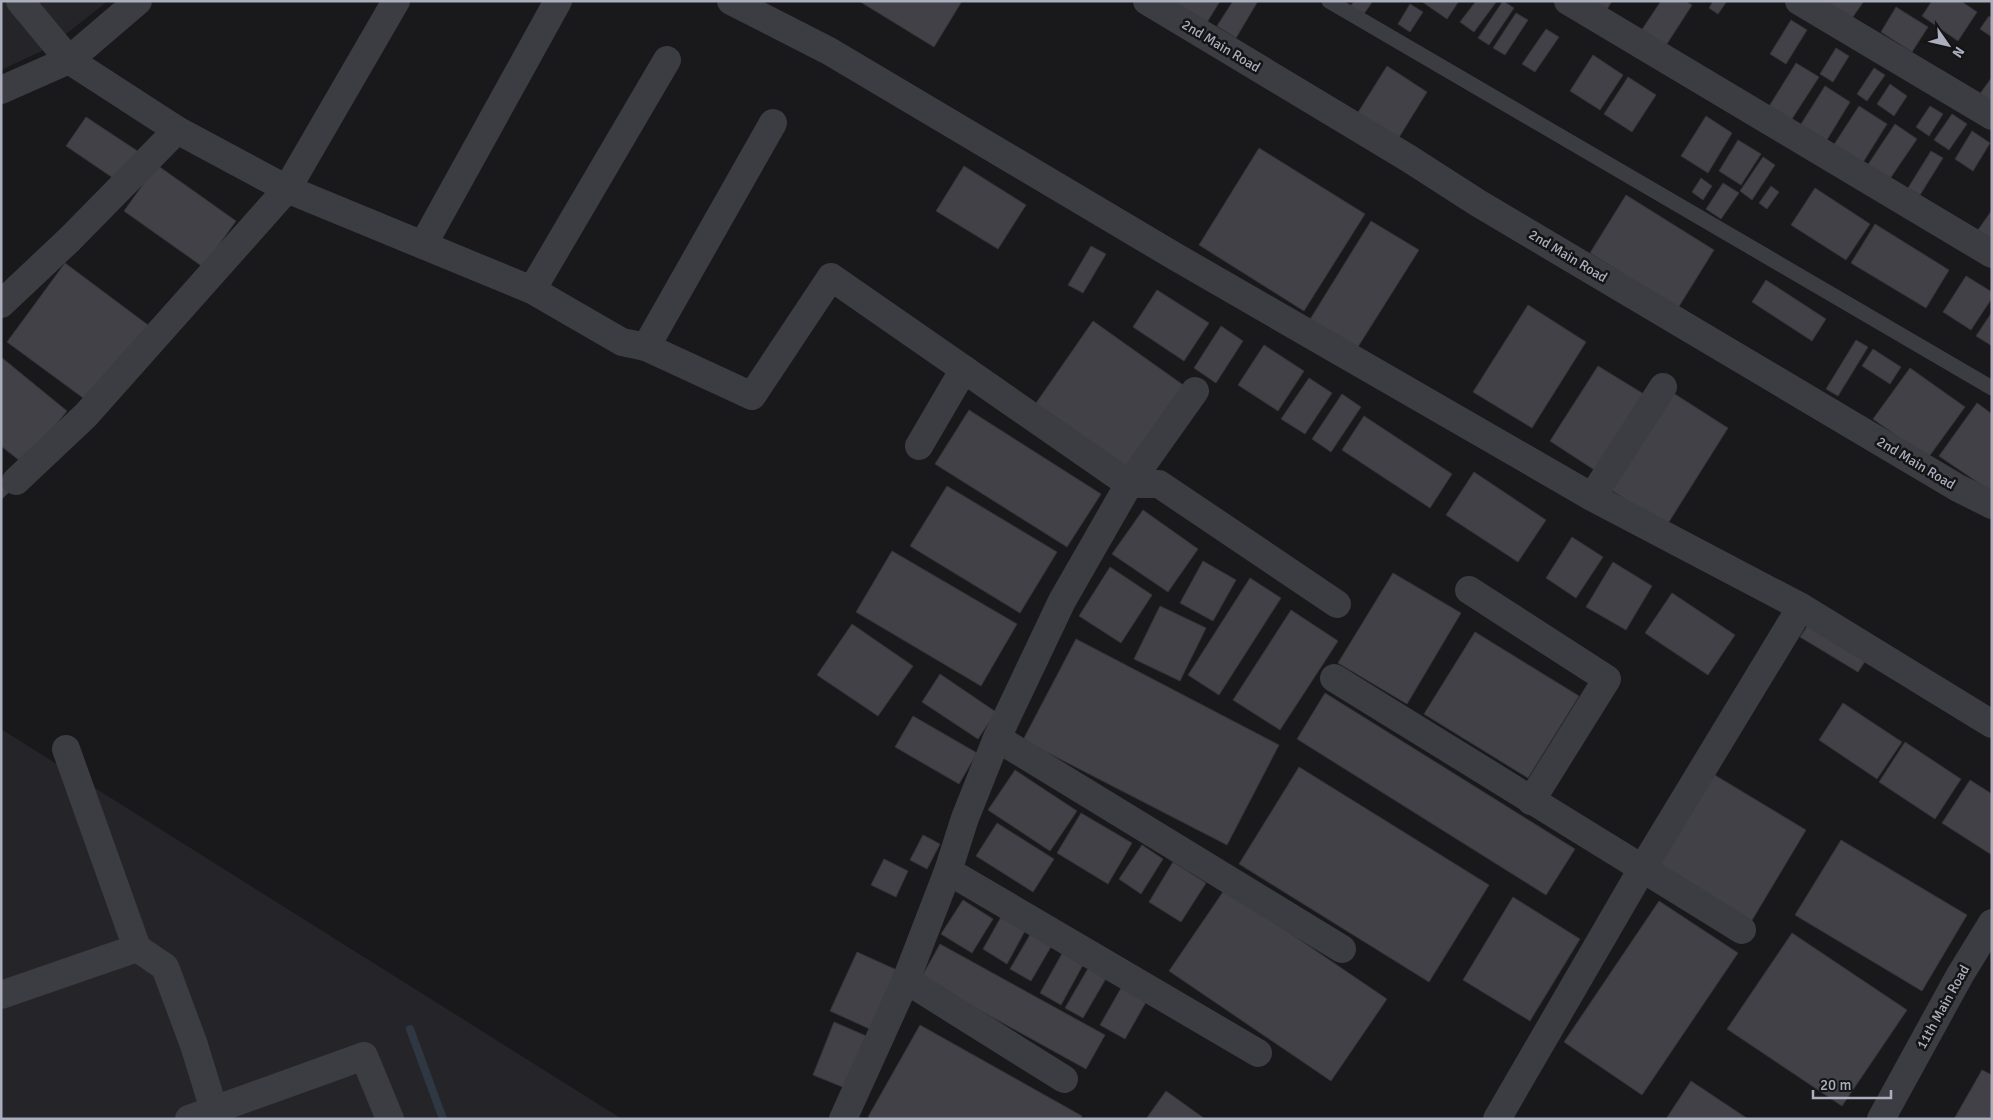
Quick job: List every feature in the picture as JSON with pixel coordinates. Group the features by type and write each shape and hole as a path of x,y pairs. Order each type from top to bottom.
{"street":[{"path":"20,1 69,60 176,130 287,190 532,290 622,342 646,347 752,396 832,278 1129,484 1159,484 1337,604"},
{"path":"1,90 69,60 138,1"},
{"path":"16,481 86,416 287,190 396,1"},
{"path":"423,245 558,1"},
{"path":"731,1 829,51 1176,257 1592,497 1801,607 1992,724"},
{"name":"2nd Main Road","path":"1147,1 1408,158 1487,208 1958,488 1992,505"},
{"path":"1568,1 1992,254"},
{"path":"1799,1 1992,116"},
{"path":"532,290 667,60"},
{"path":"646,347 773,123"},
{"path":"1,304 70,239 176,130"},
{"path":"919,446 964,369"},
{"path":"1592,497 1663,387"},
{"path":"843,1119 906,980 948,871 965,818 997,738 1062,601 1129,484 1195,391"},
{"path":"1469,590 1607,679 1532,801"},
{"path":"1497,1119 1642,870 1801,607"},
{"path":"1334,678 1642,870 1742,930"},
{"path":"997,738 1342,949"},
{"path":"66,749 137,948 165,967 194,1044 201,1114 364,1056 390,1119"},
{"path":"948,871 1258,1053"},
{"name":"11th Main Road","path":"1882,1119 1960,976 1992,922"},
{"path":"1,995 137,948"},
{"path":"906,980 1064,1079"}],"lane":[{"path":"1328,1 1992,388"}],"shaded area":[{"path":"1,1 108,1 48,48 1,70"},
{"path":"1,729 622,1119 1,1119"}],"building":[{"path":"859,1 962,1 934,47"},
{"path":"1169,1 1220,1 1206,24"},
{"path":"1233,1 1258,1 1236,38 1217,26"},
{"path":"1354,1 1373,1 1361,18 1348,10"},
{"path":"1421,1 1459,1 1447,19"},
{"path":"1476,1 1497,1 1474,32 1460,22"},
{"path":"1503,1 1514,8 1489,45 1478,38"},
{"path":"1585,1 1612,1 1604,14"},
{"path":"1661,1 1685,1 1692,5 1663,50 1639,34"},
{"path":"1713,1 1727,1 1718,14 1709,8"},
{"path":"1823,1 1864,1 1850,21"},
{"path":"1932,1 1961,1 1977,12 1958,41 1922,16"},
{"path":"1410,4 1423,12 1410,32 1398,24"},
{"path":"1896,7 1928,27 1912,52 1881,32"},
{"path":"1516,13 1528,20 1505,55 1493,48"},
{"path":"1989,16 1992,18 1992,37 1980,29"},
{"path":"1791,20 1807,30 1786,64 1770,54"},
{"path":"1546,29 1559,37 1535,72 1522,64"},
{"path":"1836,48 1849,56 1833,82 1820,74"},
{"path":"1593,55 1623,75 1600,110 1570,91"},
{"path":"1796,63 1819,77 1790,122 1768,108"},
{"path":"1387,66 1427,92 1398,139 1357,114"},
{"path":"1874,68 1885,75 1867,101 1857,94"},
{"path":"1628,77 1656,95 1632,132 1604,114"},
{"path":"1992,77 1992,108 1977,98"},
{"path":"1890,84 1907,96 1894,116 1877,104"},
{"path":"1825,86 1850,102 1822,148 1796,132"},
{"path":"1859,106 1887,124 1857,172 1828,154"},
{"path":"1930,106 1943,114 1929,136 1916,127"},
{"path":"1952,114 1967,124 1949,150 1934,140"},
{"path":"1706,116 1732,133 1708,173 1681,156"},
{"path":"86,117 139,152 119,182 66,146"},
{"path":"1895,124 1917,139 1887,183 1865,169"},
{"path":"1972,131 1990,143 1973,171 1955,159"},
{"path":"1738,140 1761,154 1741,185 1719,171"},
{"path":"1259,148 1365,214 1304,311 1199,245"},
{"path":"1931,151 1943,158 1920,195 1908,188"},
{"path":"1763,157 1775,165 1752,200 1740,191"},
{"path":"157,165 236,221 203,267 124,211"},
{"path":"964,166 1026,205 998,249 936,211"},
{"path":"1701,178 1712,186 1703,200 1692,192"},
{"path":"1723,183 1739,193 1721,219 1706,209"},
{"path":"1771,186 1779,192 1767,209 1759,203"},
{"path":"1815,188 1870,224 1846,260 1791,225"},
{"path":"1626,195 1714,250 1678,308 1590,253"},
{"path":"1992,210 1992,244 1973,237"},
{"path":"1371,221 1419,250 1356,350 1309,321"},
{"path":"1875,224 1949,270 1926,308 1851,263"},
{"path":"1091,246 1106,254 1083,293 1068,285"},
{"path":"65,263 148,325 90,403 7,342"},
{"path":"1966,276 1992,292 1992,298 1971,330 1943,312"},
{"path":"1766,280 1826,319 1812,341 1752,302"},
{"path":"1157,290 1209,323 1184,361 1133,327"},
{"path":"1528,305 1586,342 1532,428 1473,392"},
{"path":"1992,312 1992,346 1976,336"},
{"path":"1093,321 1186,387 1126,472 1034,406"},
{"path":"1221,326 1243,341 1216,383 1194,368"},
{"path":"1856,340 1868,347 1838,396 1826,389"},
{"path":"1264,345 1304,371 1278,411 1238,385"},
{"path":"1873,349 1901,367 1890,384 1862,366"},
{"path":"1,357 67,411 24,464 1,446"},
{"path":"1598,366 1647,396 1599,473 1550,441"},
{"path":"1910,368 1965,407 1928,458 1873,419"},
{"path":"1309,378 1332,393 1305,434 1281,419"},
{"path":"1670,391 1728,428 1667,525 1609,489"},
{"path":"1342,394 1361,407 1331,452 1312,439"},
{"path":"1977,403 1992,414 1992,492 1939,456"},
{"path":"969,410 1101,494 1067,547 935,464"},
{"path":"1364,416 1452,474 1430,508 1342,450"},
{"path":"1474,472 1546,520 1518,562 1446,515"},
{"path":"1,484 9,492 1,500"},
{"path":"947,486 1057,552 1020,613 910,546"},
{"path":"1143,510 1198,549 1168,592 1112,554"},
{"path":"1572,537 1603,557 1576,598 1546,578"},
{"path":"892,551 1017,624 981,686 856,612"},
{"path":"1203,561 1236,580 1213,621 1180,603"},
{"path":"1613,562 1652,586 1626,630 1586,607"},
{"path":"1110,567 1152,595 1121,643 1079,616"},
{"path":"1393,573 1461,613 1407,704 1338,663"},
{"path":"1250,578 1281,598 1219,695 1188,675"},
{"path":"1672,593 1735,635 1708,675 1645,633"},
{"path":"1160,606 1206,628 1180,681 1134,659"},
{"path":"1291,610 1338,641 1280,730 1233,700"},
{"path":"852,624 913,666 878,716 817,675"},
{"path":"1808,625 1866,660 1858,672 1800,637"},
{"path":"1475,632 1579,696 1528,778 1424,714"},
{"path":"1076,639 1279,745 1227,845 1023,740"},
{"path":"940,674 996,712 978,739 922,702"},
{"path":"1325,693 1575,849 1546,895 1297,739"},
{"path":"1843,703 1902,742 1877,779 1819,740"},
{"path":"913,716 977,753 959,784 895,747"},
{"path":"1905,742 1961,779 1935,819 1879,782"},
{"path":"1299,767 1489,885 1429,982 1239,864"},
{"path":"1015,770 1077,811 1050,851 988,810"},
{"path":"1713,774 1806,830 1751,922 1658,866"},
{"path":"1970,780 1992,794 1992,855 1942,823"},
{"path":"1081,813 1132,843 1108,884 1057,853"},
{"path":"997,823 1054,859 1033,892 976,856"},
{"path":"923,835 940,844 927,869 910,860"},
{"path":"1841,840 1967,915 1922,991 1795,915"},
{"path":"1142,845 1163,859 1141,894 1119,879"},
{"path":"884,859 908,871 896,897 871,885"},
{"path":"1173,862 1206,883 1181,922 1149,902"},
{"path":"1225,889 1387,999 1331,1081 1169,971"},
{"path":"1513,897 1580,939 1530,1021 1463,980"},
{"path":"963,900 993,919 972,953 941,934"},
{"path":"1659,901 1738,953 1642,1095 1564,1042"},
{"path":"1001,917 1025,931 1007,964 983,949"},
{"path":"1031,933 1052,945 1031,981 1010,969"},
{"path":"1792,933 1907,1010 1842,1106 1727,1029"},
{"path":"940,944 1105,1035 1086,1069 921,978"},
{"path":"1064,950 1084,963 1061,1005 1040,993"},
{"path":"857,952 899,971 872,1030 830,1011"},
{"path":"1090,965 1108,975 1083,1018 1065,1008"},
{"path":"1125,981 1150,995 1125,1039 1100,1025"},
{"path":"834,1022 871,1038 850,1090 813,1075"},
{"path":"920,1025 1082,1116 1080,1119 871,1119 868,1117"},
{"path":"1982,1070 1992,1075 1992,1119 1954,1119"},
{"path":"1691,1081 1748,1119 1666,1119"},
{"path":"1166,1091 1205,1119 1146,1119"}],"waterway":[{"path":"410,1029 443,1119"}]}
